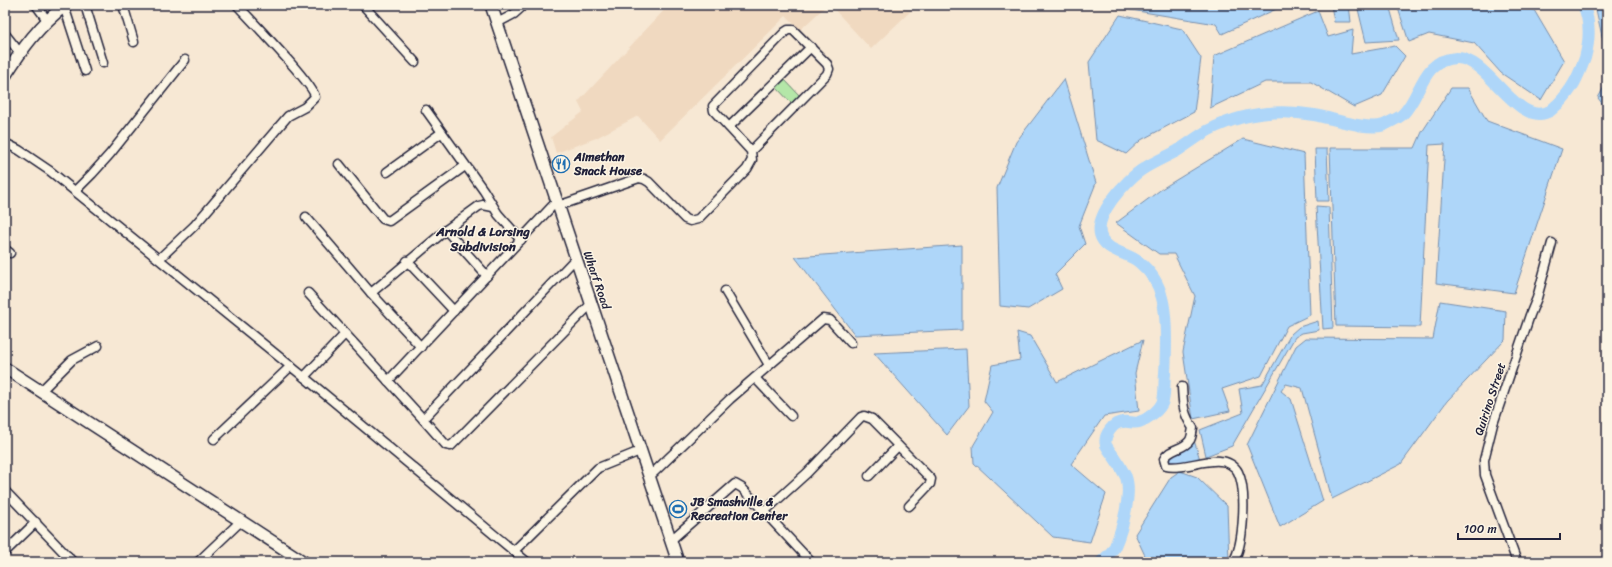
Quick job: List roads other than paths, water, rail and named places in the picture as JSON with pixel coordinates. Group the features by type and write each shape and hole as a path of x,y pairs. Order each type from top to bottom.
{"main road":[{"name":"Wharf Road","path":"492,5 678,562"},
{"path":"5,76 32,36 47,20 65,6"},
{"path":"5,368 304,562"}],"street":[{"path":"36,5 47,20"},
{"path":"85,5 103,63"},
{"path":"123,5 134,42"},
{"path":"159,259 194,226 288,116 305,107 315,97 314,93 302,76 237,5"},
{"path":"363,5 415,62"},
{"path":"497,22 514,14 524,5"},
{"path":"65,6 85,71"},
{"path":"388,381 521,240 558,204 639,178 649,182 685,219 694,221 698,219 747,169 752,160 751,151 714,112 713,106 785,32 788,30 793,30 829,66 829,71 751,151"},
{"path":"5,34 20,53"},
{"path":"729,127 811,47"},
{"path":"75,191 110,154 185,60"},
{"path":"426,110 441,133 488,196 493,206 521,240"},
{"path":"387,172 441,133"},
{"path":"5,143 37,161 75,191 292,366 515,550 527,562"},
{"path":"339,164 383,219 389,221 465,166"},
{"path":"371,293 446,230 479,206 493,206"},
{"path":"306,217 371,293 421,347"},
{"path":"446,230 487,276"},
{"name":"Quirino Street","path":"1517,562 1485,475 1484,460 1493,424 1537,298 1552,243"},
{"path":"423,418 576,258"},
{"path":"407,262 454,311"},
{"path":"724,291 769,365"},
{"path":"308,293 446,445 451,446 591,304"},
{"path":"649,477 730,399 823,319 830,320 851,343"},
{"path":"304,377 345,334"},
{"path":"41,391 72,360 98,346"},
{"path":"214,439 292,366"},
{"path":"755,378 791,416"},
{"path":"1182,387 1184,411 1186,418 1193,428 1189,441 1183,447 1166,455 1164,458 1166,466 1173,468 1182,465 1220,460 1230,464 1238,471 1241,483 1244,519 1239,548 1233,562"},
{"path":"764,511 807,473 861,417 867,416 872,419 930,479 930,484 909,506"},
{"path":"869,476 898,446"},
{"path":"515,550 598,468 640,451"},
{"path":"671,540 735,484 742,488 811,562"},
{"path":"5,491 71,559 61,562"},
{"path":"198,562 241,521"},
{"path":"5,552 36,522"}],"water":[{"path":"1128,5 1285,5 1222,34 1216,24 1125,9"},
{"path":"1331,5 1349,5 1351,22 1334,22"},
{"path":"1357,5 1389,5 1399,40 1366,42"},
{"path":"1397,5 1531,5 1564,61 1541,100 1501,73 1474,43 1429,34 1409,42"},
{"path":"1595,5 1607,5 1607,110 1598,98 1604,87 1604,45"},
{"path":"1318,11 1328,37 1353,30 1351,54 1395,46 1405,56 1382,95 1354,107 1311,82 1265,82 1210,108 1214,56"},
{"path":"1120,15 1182,29 1201,58 1194,112 1141,140 1126,154 1096,140 1089,62"},
{"path":"1064,79 1096,183 1079,226 1085,244 1055,274 1062,289 1028,309 1000,306 997,188 1016,142"},
{"path":"1451,88 1468,88 1487,121 1562,149 1514,293 1436,283 1445,144 1429,145 1420,327 1336,326 1330,148 1415,148 1422,132"},
{"path":"1243,139 1304,154 1310,315 1287,326 1261,376 1222,389 1230,411 1193,419 1183,352 1195,296 1174,254 1159,254 1116,223 1163,188"},
{"path":"1315,149 1327,149 1329,201 1317,201"},
{"path":"1316,206 1329,207 1333,328 1323,329"},
{"path":"962,245 962,330 855,335 795,257"},
{"path":"1440,301 1506,311 1505,340 1447,401 1401,464 1332,499 1302,388 1286,384 1281,391 1291,399 1323,501 1280,527 1247,445 1296,346 1306,338 1433,339"},
{"path":"1318,321 1319,330 1302,333 1295,337 1232,446 1206,456 1200,430 1243,413 1239,389 1262,385 1291,334 1299,327"},
{"path":"1017,332 1030,336 1057,382 1143,340 1135,373 1139,411 1104,416 1071,464 1106,494 1090,542 1053,537 974,463 973,446 993,412 984,401 992,365 1020,360"},
{"path":"966,349 969,406 947,435 874,353"},
{"path":"1193,437 1202,466 1172,468 1166,460 1181,450"},
{"path":"1180,471 1197,477 1227,506 1229,562 1148,562 1135,534 1171,477"}],"waterway":[{"path":"1101,562 1112,551 1118,539 1123,522 1128,493 1126,477 1118,462 1106,446 1106,437 1116,424 1125,422 1137,423 1146,419 1159,408 1163,401 1166,356 1164,305 1159,288 1147,269 1139,262 1130,256 1109,247 1102,239 1100,230 1101,221 1105,210 1120,190 1128,181 1143,169 1177,151 1205,132 1222,124 1247,116 1287,112 1314,115 1359,125 1384,125 1403,114 1429,72 1444,60 1456,58 1468,61 1480,68 1514,102 1526,110 1538,114 1550,111 1571,88 1585,58 1589,31 1586,11 1583,5"}],"place":[{"name":"Aimethan Snack House","path":"561,164"},
{"name":"JB Smashville & Recreation Center","path":"678,509"}],"district":[{"name":"Arnold & Lorsing Subdivision","path":"483,238"}]}
